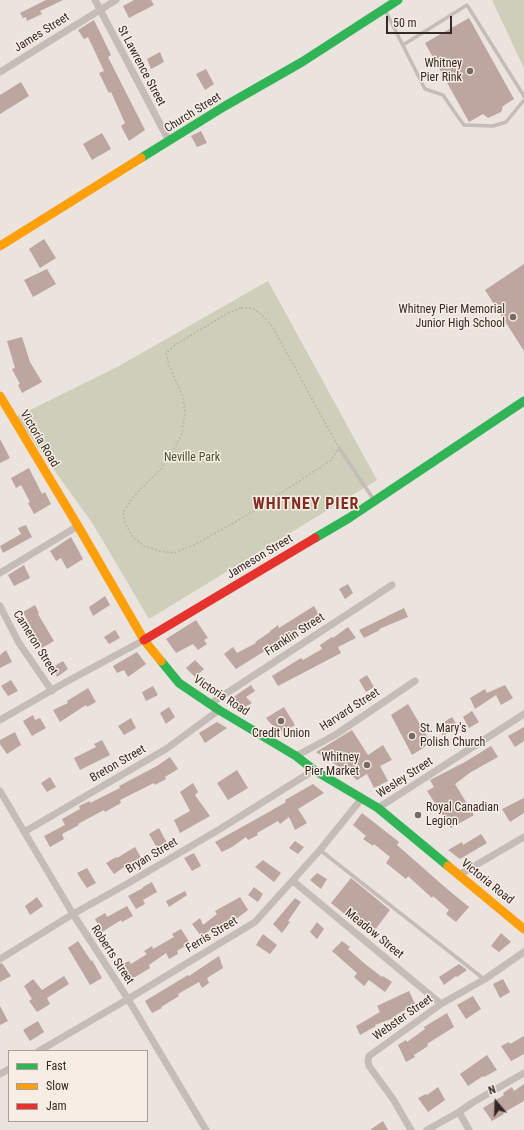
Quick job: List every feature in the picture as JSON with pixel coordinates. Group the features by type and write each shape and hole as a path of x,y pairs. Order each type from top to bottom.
{"street":[{"name":"St Lawrence Street","path":"95,0 169,141"},
{"name":"James Street","path":"0,72 116,0"},
{"name":"Church Street","path":"0,246 225,106 302,62 398,0"},
{"name":"Victoria Road","path":"0,396 144,640 179,683 219,710 296,756 314,770 378,808 524,928"},
{"name":"Jameson Street","path":"0,720 144,640 348,518 524,400"},
{"path":"0,573 78,526"},
{"name":"Franklin Street","path":"210,704 392,585"},
{"name":"Cameron Street","path":"0,606 20,643 52,691"},
{"name":"Harvard Street","path":"296,756 335,734 415,680"},
{"name":"Breton Street","path":"24,832 64,807 166,749 219,710"},
{"name":"Wesley Street","path":"378,808 524,714"},
{"name":"Bryan Street","path":"0,959 73,914 220,829 314,770"},
{"name":"Roberts Street","path":"0,792 73,914 128,999 206,1130"},
{"name":"Ferris Street","path":"41,1050 255,922 320,850 362,798"},
{"path":"459,875 524,837"},
{"name":"Meadow Street","path":"293,881 441,1004"},
{"name":"Webster Street","path":"411,1130 393,1099 369,1066 368,1057 372,1052 441,1004 485,979 524,952"},
{"path":"427,1130 524,1073"},
{"path":"459,1112 469,1130"}],"lane":[{"path":"403,45 467,5 524,96"},
{"path":"384,9 425,89 443,95 464,125 493,126 506,122 524,100"},
{"path":"339,448 375,500"},
{"path":"320,850 485,979"}],"path":[{"path":"241,308 252,308 261,314 272,326 339,448 330,461 304,479 219,531 194,545 174,553 160,551 144,546 132,536 125,523 123,512 134,496 161,470 174,450 182,433 185,412 184,397 169,365 166,353 175,345 228,313 241,308"}],"green space":[{"path":"492,0 524,0 524,68"},
{"name":"Neville Park","path":"268,281 377,480 149,619 93,524 16,417 119,366"}],"building":[{"path":"46,0 63,0 40,11 42,14 27,21 26,17 23,18 20,13"},
{"path":"134,0 151,0 154,5 129,18 123,6"},
{"name":"Whitney Pier Rink","path":"469,18 514,99 503,106 501,112 488,118 483,114 469,122 425,43"},
{"path":"94,20 111,55 108,57 145,130 129,141 121,126 125,123 111,92 109,93 99,73 104,71 88,37 84,39 78,30"},
{"path":"160,52 164,62 151,69 147,59"},
{"path":"206,69 214,84 205,90 196,74"},
{"path":"21,82 29,96 0,114 0,95"},
{"path":"201,131 207,143 197,147 191,136"},
{"path":"102,133 111,149 92,160 83,144"},
{"path":"44,239 56,258 40,268 29,249"},
{"name":"Whitney Pier Memorial Junior High School","path":"524,264 524,351 485,290"},
{"path":"47,269 56,284 33,297 24,280"},
{"path":"22,337 30,362 42,382 22,393 18,385 20,384 12,369 15,368 7,341"},
{"path":"0,439 10,458 0,463"},
{"path":"29,468 42,494 45,492 51,504 34,514 28,503 30,502 21,485 16,488 11,478"},
{"path":"26,525 32,537 3,553 0,546 21,534 18,528"},
{"path":"71,537 83,559 67,569 61,558 56,561 50,551"},
{"path":"24,565 30,578 14,586 8,575"},
{"path":"348,584 353,593 345,599 339,589"},
{"path":"105,596 110,605 93,616 89,607"},
{"path":"35,605 39,613 38,614 54,641 42,648 23,612"},
{"path":"314,606 320,617 285,636 270,646 271,647 236,669 224,654 233,647 237,653 256,643 255,642 278,625 279,628"},
{"path":"404,608 408,617 379,629 380,630 364,638 359,630"},
{"path":"196,620 208,638 204,640 207,644 198,650 193,644 176,653 166,639"},
{"path":"348,627 356,638 338,647 341,653 278,686 272,676 301,658 303,660 322,649 320,645"},
{"path":"115,630 120,638 109,644 104,637"},
{"path":"6,650 12,662 0,668 0,655"},
{"path":"137,652 146,664 128,677 124,670 117,673 113,666"},
{"path":"195,660 204,669 195,677 186,668"},
{"path":"63,661 68,669 57,677 53,667"},
{"path":"367,675 374,687 366,692 359,680"},
{"path":"11,680 18,691 8,696 1,686"},
{"path":"251,685 255,691 246,697 252,703 243,708 229,700"},
{"path":"505,685 513,698 501,705 496,695 475,709 470,698 485,689 487,693"},
{"path":"153,686 158,695 146,701 142,692"},
{"path":"88,688 96,702 87,707 86,705 60,722 53,710 68,703 67,701"},
{"path":"408,704 431,743 412,755 391,715"},
{"path":"169,707 175,717 166,724 160,713"},
{"name":"Credit Union","path":"284,707 295,725 283,732 271,724 266,718"},
{"path":"472,711 479,722 469,728 463,717"},
{"path":"33,715 35,720 40,718 46,728 32,736 23,721"},
{"path":"452,717 458,727 443,736 438,726"},
{"path":"131,718 136,728 124,735 118,726"},
{"path":"217,722 227,728 205,743 199,733"},
{"path":"524,727 524,741 515,747 508,736"},
{"path":"352,730 368,755 383,745 392,760 380,766 388,781 374,788 367,774 357,780 316,752"},
{"path":"15,732 21,745 7,754 0,744 0,740"},
{"path":"102,740 110,755 80,770 74,758 96,747 94,744"},
{"name":"Royal Canadian Legion","path":"491,746 498,757 471,772 455,784 474,815 451,828 427,791 434,787 430,780 465,762"},
{"path":"170,757 178,769 165,777 166,779 155,785 154,783 120,800 121,803 78,824 79,825 62,834 64,839 50,847 44,836 65,825 62,819 80,809 79,806 90,801 90,803 120,788 119,786 157,766"},
{"path":"237,770 248,788 228,800 217,783"},
{"path":"50,777 56,787 47,792 41,783"},
{"path":"193,783 198,792 195,795 210,816 180,833 174,820 190,811 180,792"},
{"path":"313,784 324,793 298,809 307,823 295,830 289,817 280,824 278,821 248,840 246,837 222,852 215,842 286,802 285,800"},
{"path":"524,798 524,813 510,822 502,809"},
{"path":"362,813 399,842 397,845 469,907 456,922 446,914 449,910 433,896 432,898 408,876 406,879 386,863 390,857 374,844 373,846 363,839 366,836 353,825"},
{"path":"159,828 167,843 157,848 149,834"},
{"path":"481,834 487,843 460,859 448,850 462,842 463,845"},
{"path":"295,841 304,847 298,854 289,848"},
{"path":"135,847 141,858 134,862 133,861 114,874 106,863"},
{"path":"194,853 201,866 192,871 184,858"},
{"path":"263,860 281,873 274,882 255,867"},
{"path":"87,868 96,883 87,888 77,873"},
{"path":"317,873 327,879 321,889 310,880"},
{"path":"351,878 390,910 371,935 331,903"},
{"path":"152,882 157,892 143,900 145,904 136,909 128,896"},
{"path":"254,887 263,894 258,902 248,895"},
{"path":"185,891 187,895 169,907 166,901"},
{"path":"37,897 43,906 30,915 25,906"},
{"path":"240,897 248,910 235,920 213,932 212,929 201,936 192,924 200,918 203,925 217,914 215,911"},
{"path":"295,898 301,902 282,933 273,924"},
{"path":"127,906 133,916 122,922 121,920 102,932 95,919 105,913 107,917"},
{"path":"317,922 324,929 317,939 310,932"},
{"path":"181,929 190,943 177,951 178,954 169,959 166,953 149,965 150,968 127,982 118,966 129,961 131,964 147,954 144,951 152,946 153,949 174,937 172,934"},
{"path":"501,933 511,942 499,952 491,946"},
{"path":"263,934 277,945 270,954 256,945"},
{"path":"78,941 91,961 92,960 102,978 90,985 68,948"},
{"path":"342,941 350,947 348,949 365,964 382,977 383,976 392,982 385,992 369,980 364,986 354,977 357,973 332,951"},
{"path":"219,956 223,968 207,978 209,983 202,988 199,982 178,994 179,996 152,1013 145,1001 188,975 189,976"},
{"path":"2,963 11,976 0,982 0,964"},
{"path":"459,964 467,970 444,985 439,977"},
{"path":"64,976 69,984 47,998 50,1004 37,1012 29,1001 32,999 24,986 33,979 42,990"},
{"path":"503,979 510,992 500,998 493,984"},
{"path":"409,991 415,1004 396,1015 396,1017 375,1025 376,1026 360,1035 356,1026 380,1012 377,1006"},
{"path":"473,996 481,1009 466,1019 457,1005"},
{"path":"0,1006 8,1021 0,1025"},
{"path":"447,1013 454,1027 427,1044 428,1046 414,1055 415,1057 406,1062 398,1045 406,1040 407,1042 425,1029 424,1027"},
{"path":"38,1021 44,1032 30,1041 23,1030"},
{"path":"524,1036 524,1054 511,1061 501,1046 509,1042 510,1044"},
{"path":"487,1055 497,1070 484,1077 483,1076 468,1086 460,1074"},
{"path":"524,1084 524,1101 492,1121 483,1108 504,1095 503,1093 512,1087 514,1091"},
{"path":"438,1087 445,1100 428,1112 418,1098 426,1094 427,1095"},
{"path":"383,1121 388,1130 370,1130"}],"traffic: fast":[{"path":"141,158 225,106 302,62 398,0"},
{"path":"315,538 349,518 524,401"},
{"path":"161,661 179,683 219,710 296,756 314,770 378,808 448,866"}],"traffic: slow":[{"path":"0,246 141,158"},
{"path":"0,396 144,640 161,661"},
{"path":"448,866 524,929"}],"traffic: jam":[{"path":"144,640 315,538"}],"place":[{"name":"Whitney Pier Rink","path":"470,71"},
{"name":"Whitney Pier Memorial Junior High School","path":"513,317"},
{"name":"Credit Union","path":"281,721"},
{"name":"St. Mary's Polish Church","path":"412,736"},
{"name":"Whitney Pier Market","path":"367,765"},
{"name":"Royal Canadian Legion","path":"418,815"}],"district":[{"name":"WHITNEY PIER","path":"306,505"}]}
